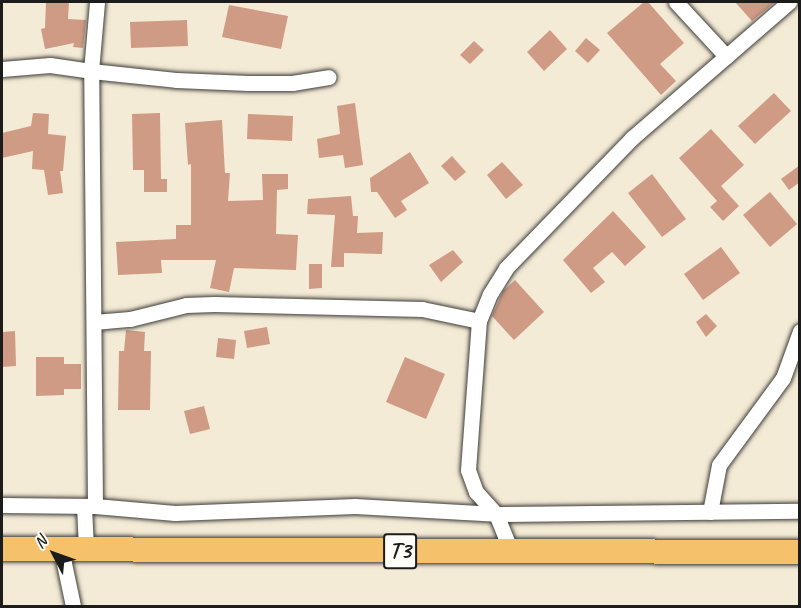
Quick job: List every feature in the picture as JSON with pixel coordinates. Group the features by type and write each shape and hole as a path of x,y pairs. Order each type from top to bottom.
{"highway":[{"name":"T3","path":"2,549 800,552"}],"street":[{"path":"86,549 94,322 91,71 97,2"},
{"path":"676,2 726,56"},
{"path":"511,551 496,514 476,492 468,470 479,321 490,294 514,260 633,138 789,2"},
{"path":"2,69 50,65 176,80 248,83 292,83 329,77"},
{"path":"94,322 130,319 186,305 214,304 422,309 479,321"},
{"path":"710,512 719,465 783,378 800,331"},
{"path":"2,505 89,506 175,513 356,506 496,514 800,512"},
{"path":"61,549 72,606"}],"building":[{"path":"46,2 69,2 68,19 86,20 83,48 73,47 74,43 45,49 41,29 45,28"},
{"path":"644,2 648,2 684,43 660,64 676,81 661,95 607,33"},
{"path":"735,2 775,2 752,21"},
{"path":"229,5 288,16 281,49 222,37"},
{"path":"187,20 188,46 131,48 130,22"},
{"path":"550,30 567,49 544,71 527,52"},
{"path":"586,38 600,50 588,63 575,51"},
{"path":"474,41 484,50 470,64 460,55"},
{"path":"774,93 791,111 755,144 738,126"},
{"path":"355,103 363,165 345,168 343,155 319,158 317,139 340,134 337,106"},
{"path":"33,113 49,114 48,134 66,136 63,171 60,171 63,193 48,195 44,170 32,169 33,151 2,158 2,133 31,126"},
{"path":"160,113 161,179 167,179 167,192 144,192 144,170 133,170 132,114"},
{"path":"248,114 293,116 292,141 247,139"},
{"path":"222,120 225,173 230,173 228,201 263,200 262,174 288,174 288,189 277,190 276,234 298,235 296,270 234,268 229,292 210,288 216,260 161,260 162,273 118,275 116,242 176,239 176,225 191,225 191,164 188,165 185,123"},
{"path":"711,129 744,165 721,186 739,206 723,221 710,207 717,201 679,158"},
{"path":"410,152 429,183 401,201 407,210 395,218 377,192 371,192 370,178"},
{"path":"452,156 466,172 455,181 441,166"},
{"path":"502,162 523,185 506,199 487,175"},
{"path":"800,165 800,182 789,190 781,179"},
{"path":"652,174 686,219 662,237 628,193"},
{"path":"770,192 797,224 770,247 743,215"},
{"path":"351,196 353,216 358,216 357,233 383,232 382,254 344,253 344,267 331,267 335,215 307,214 308,199"},
{"path":"613,211 646,247 625,266 612,252 593,268 605,282 591,293 563,260"},
{"path":"721,247 740,273 703,300 684,274"},
{"path":"453,250 463,262 441,282 429,265"},
{"path":"309,264 322,264 322,288 309,289"},
{"path":"515,280 544,312 514,340 492,316 503,291"},
{"path":"706,314 717,326 706,337 696,322"},
{"path":"267,327 270,344 247,348 244,331"},
{"path":"126,330 145,332 144,351 151,351 150,410 118,410 119,351 124,351"},
{"path":"15,331 16,366 2,367 2,332"},
{"path":"218,338 236,340 234,359 216,357"},
{"path":"36,357 64,357 64,364 81,364 81,389 64,389 64,395 36,396"},
{"path":"405,357 445,374 426,419 386,402"},
{"path":"204,406 210,429 190,434 184,411"}]}
